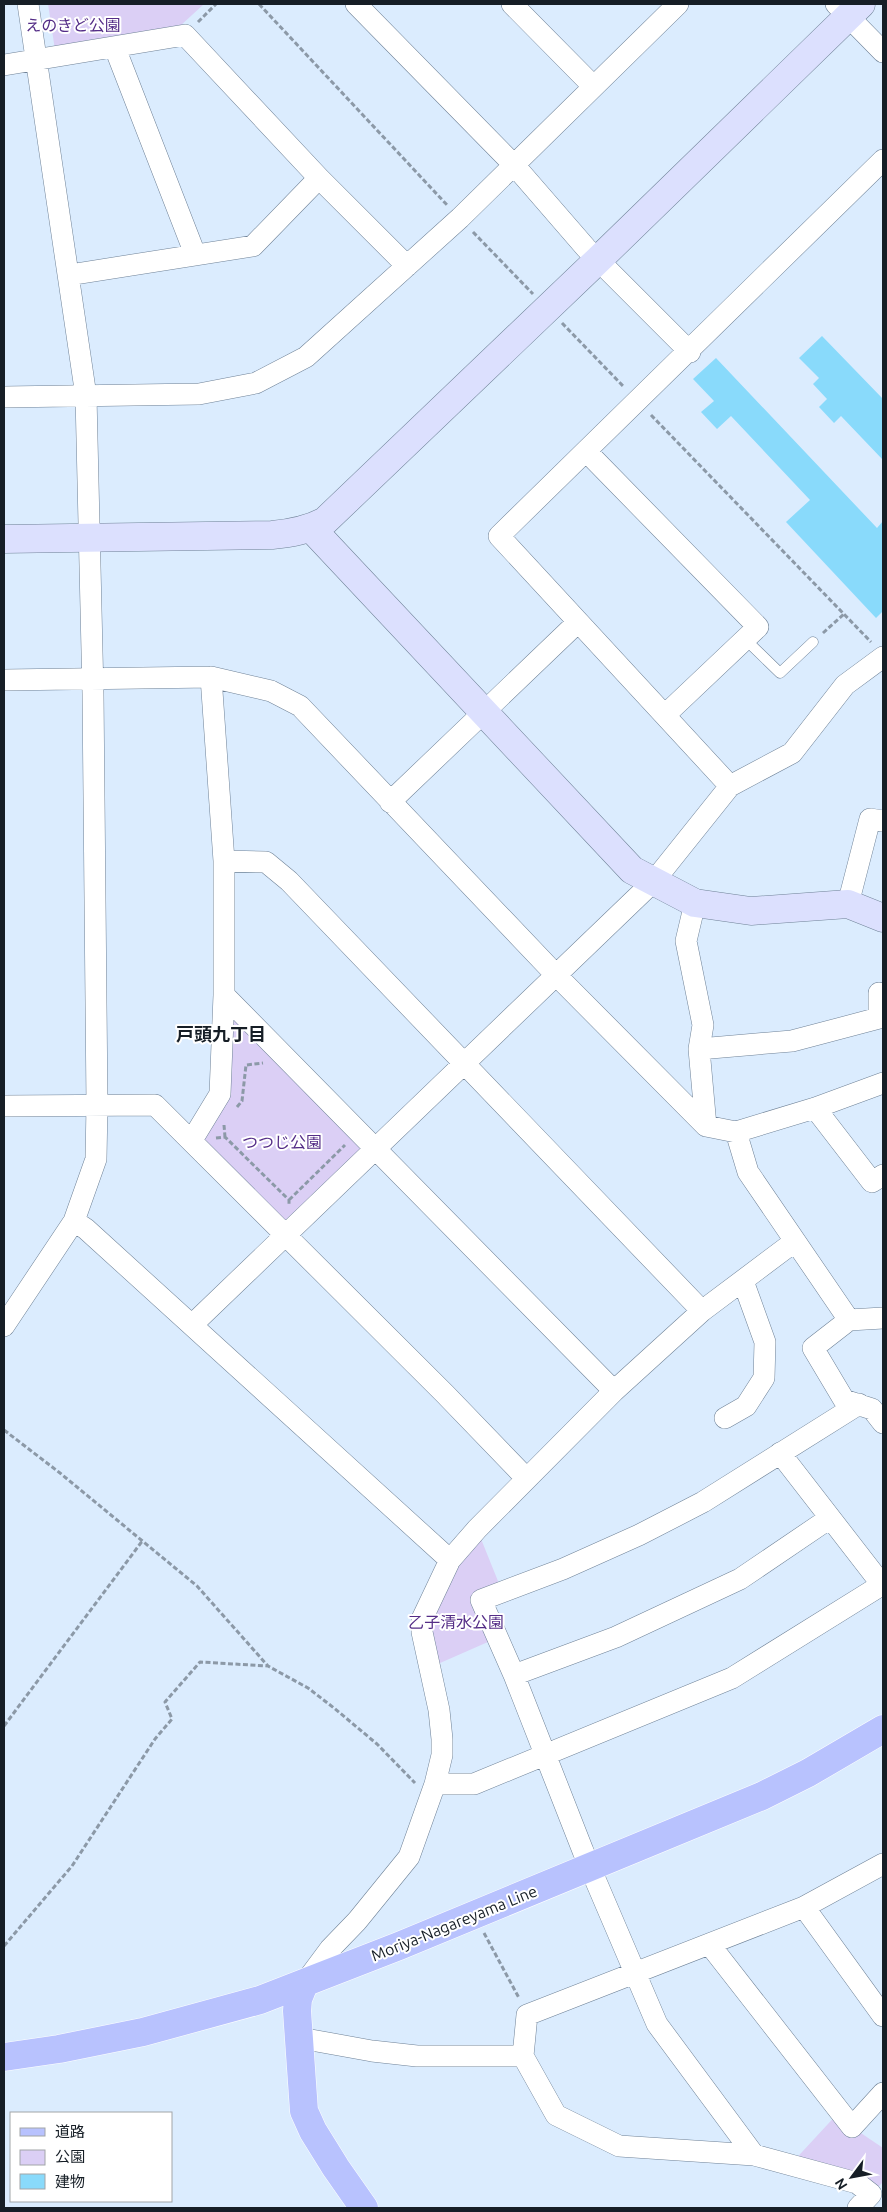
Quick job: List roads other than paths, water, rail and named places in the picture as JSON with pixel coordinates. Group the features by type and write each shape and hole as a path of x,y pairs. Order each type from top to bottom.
{"main road":[{"name":"Moriya-Nagareyama Line","path":"4,2057 59,2049 143,2032 214,2014 304,1984 762,1796 808,1773 883,1729"},
{"path":"304,1984 298,1998 297,2011 304,2111 313,2131 364,2208"}],"street":[{"path":"4,1326 74,1221 96,1159 97,1105 93,678 86,396 28,4"},
{"path":"356,4 514,165 598,260 690,352"},
{"path":"512,4 593,86"},
{"path":"4,397 199,394 256,383 306,357 460,218 678,4"},
{"path":"4,539 272,535 311,528 339,509 554,315 598,260 848,8 883,52"},
{"path":"4,65 185,36 319,178 407,266"},
{"path":"116,48 196,254"},
{"path":"730,786 499,536 690,352 883,160"},
{"path":"69,275 253,246 319,178"},
{"path":"586,451 758,627 665,716"},
{"path":"311,528 486,712 632,870 695,902 751,911 848,904 883,918"},
{"path":"390,802 578,622"},
{"path":"194,1324 654,881 730,786 792,754 845,685 880,652"},
{"path":"192,1140 220,1094 224,995 224,861 211,677"},
{"path":"4,680 211,677 270,691 300,706 557,976 706,1126 736,1132 815,1108 883,1083"},
{"path":"848,904 870,819 883,821"},
{"path":"224,861 266,862 289,880 702,1311"},
{"path":"695,902 686,941 703,1025 699,1049 706,1126"},
{"path":"699,1049 792,1041 879,1018 879,993"},
{"path":"224,995 614,1391"},
{"path":"4,1106 155,1105 192,1140 526,1478"},
{"path":"815,1108 872,1182 883,1175"},
{"path":"736,1132 748,1172 849,1320"},
{"path":"74,1221 86,1229 194,1324 450,1560"},
{"path":"304,1984 330,1949 357,1921 409,1857 433,1790 442,1755 442,1739 437,1702 422,1632 422,1619 450,1560 526,1478 614,1391 702,1311 794,1242"},
{"path":"725,1418 746,1406 764,1378 765,1342 743,1281"},
{"path":"883,1318 849,1320 813,1348 844,1400 872,1409 883,1423"},
{"path":"754,2155 657,2024 590,1868 544,1756 514,1675 481,1600 563,1569 639,1535 703,1502 859,1404"},
{"path":"433,1790 474,1784 732,1678 883,1585 780,1453"},
{"path":"514,1675 616,1637 740,1579 830,1518"},
{"path":"871,2195 856,2183 754,2155 619,2146 556,2115 523,2056 528,2015 804,1907 883,1864"},
{"path":"804,1907 883,2016"},
{"path":"710,1945 852,2127 883,2093"},
{"path":"300,2038 372,2051 418,2056 523,2056"}],"lane":[{"path":"745,639 780,673 813,642"}],"district":[{"name":"戸頭九丁目","path":"221,1034"}],"park label":[{"name":"えのきど公園","path":"73,25"},
{"name":"つつじ公園","path":"282,1142"},
{"name":"乙子清水公園","path":"456,1622"}]}
